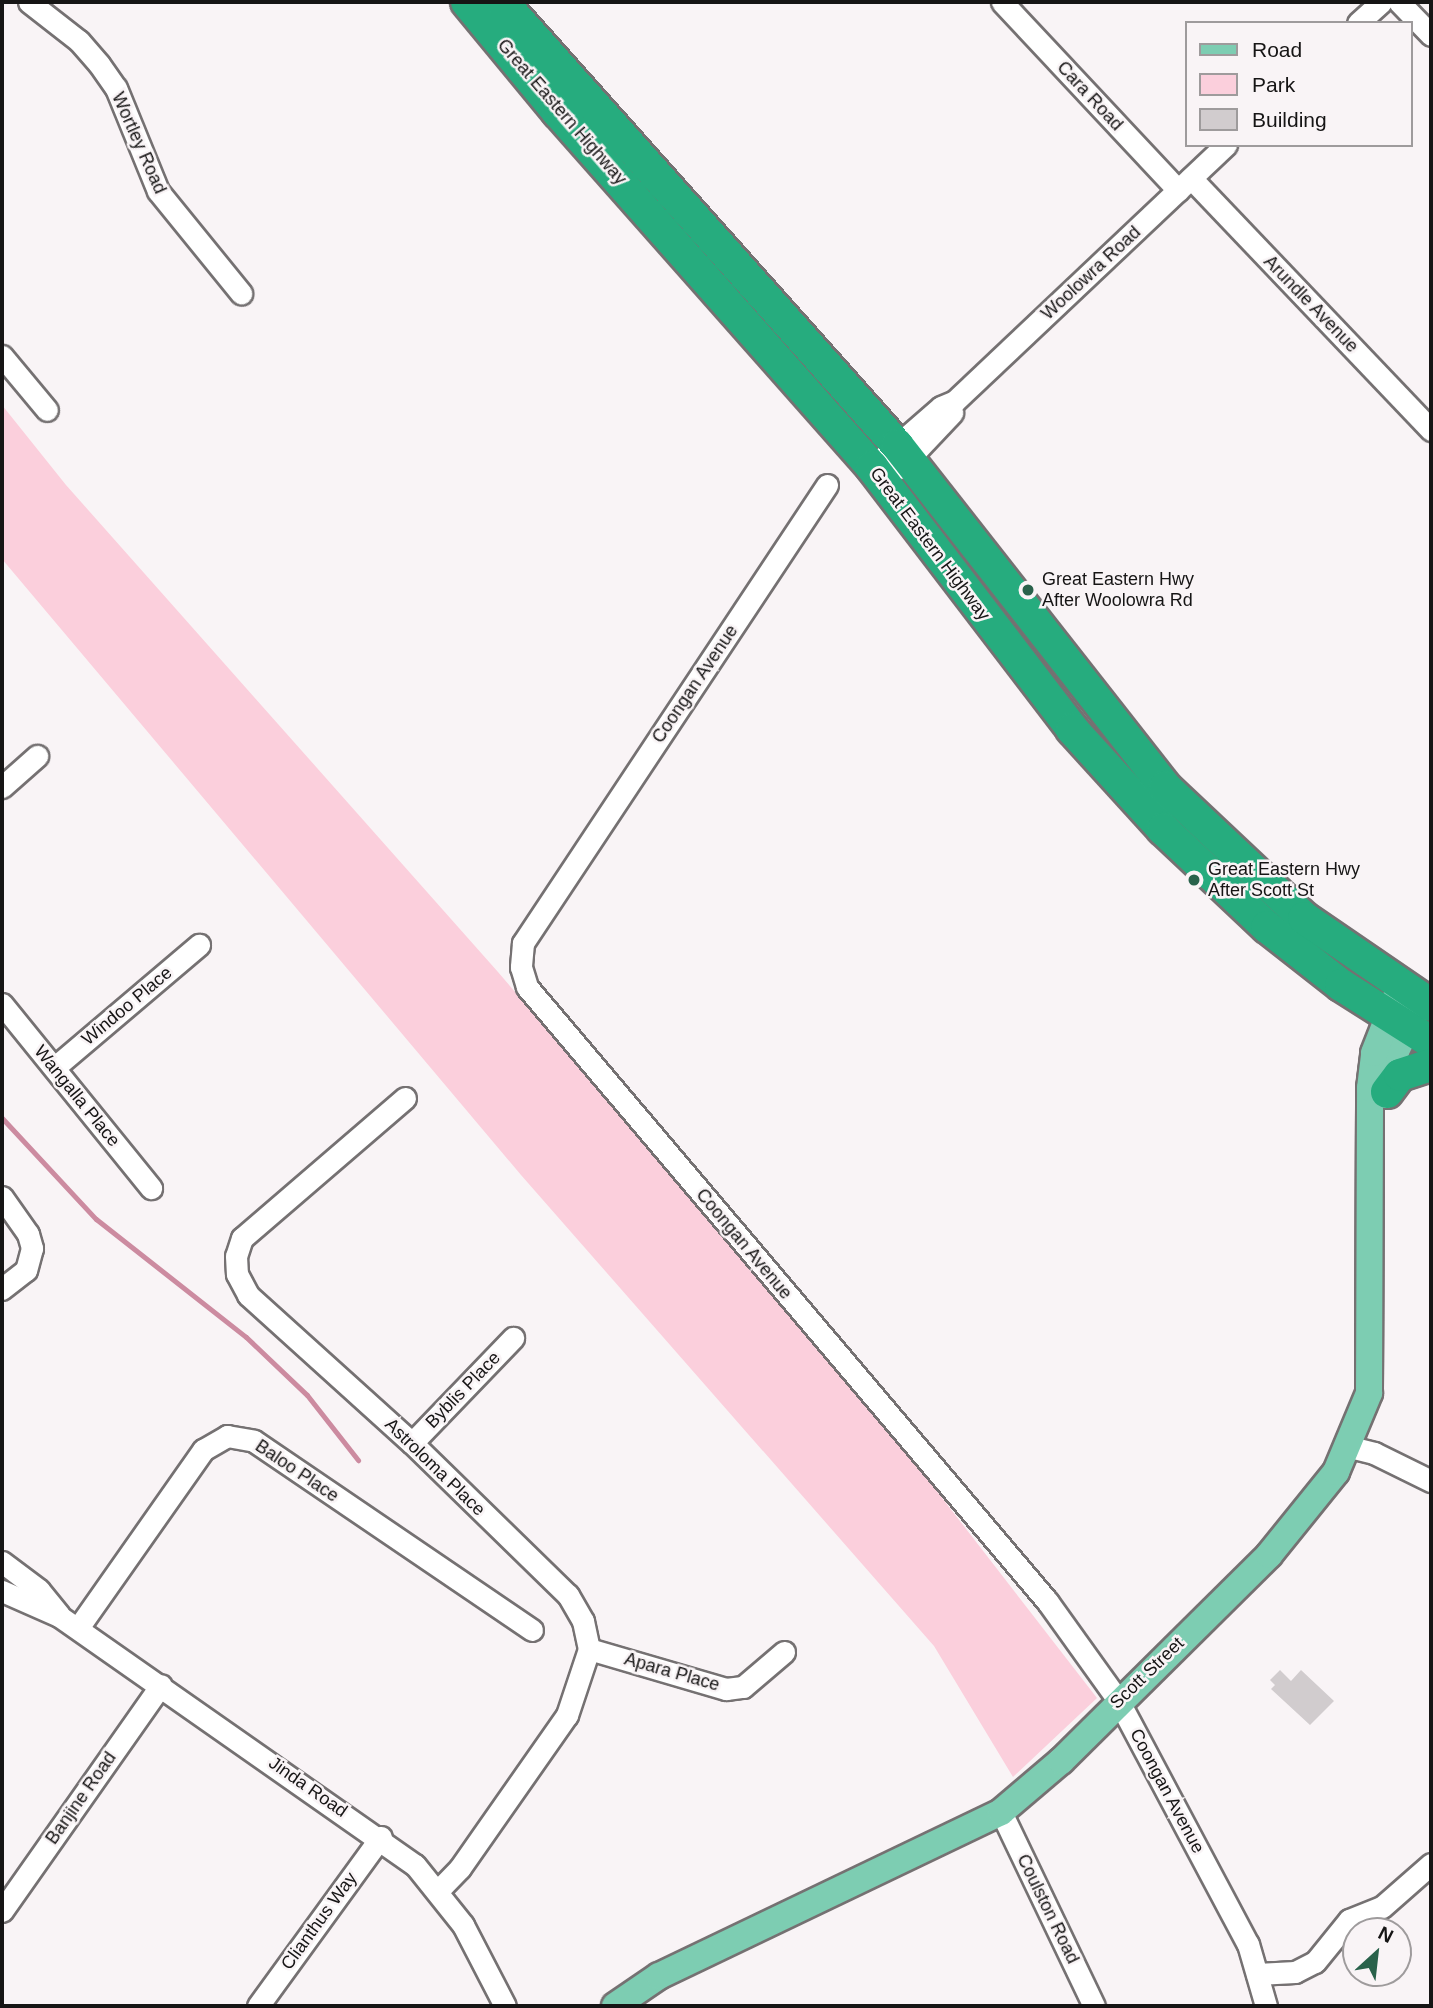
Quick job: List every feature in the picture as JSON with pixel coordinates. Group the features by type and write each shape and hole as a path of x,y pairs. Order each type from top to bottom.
{"highway":[{"name":"Great Eastern Highway","path":"467,2 558,112 878,476 1072,729 1163,829 1267,927 1408,1028"},
{"name":"Great Eastern Highway","path":"502,2 903,452 1165,787 1304,918 1419,997"},
{"path":"1387,1092 1400,1075 1431,1065"}],"main road":[{"name":"Scott Street","path":"1373,1122 1387,1092 1419,997"},
{"name":"Scott Street","path":"615,2006 659,1976 1001,1812 1061,1761 1118,1700 1269,1555 1336,1472 1350,1447 1369,1393 1373,1122 1370,1087 1408,1028"}],"street":[{"name":"Wortley Road","path":"29,2 79,41 99,64 124,106 158,191 241,293"},
{"name":"Cara Road","path":"1002,2 1184,184"},
{"path":"1360,21 1381,2"},
{"path":"1399,2 1431,35"},
{"name":"Woolowra Road","path":"878,476 903,452 941,407 956,401 1224,147"},
{"name":"Arundle Avenue","path":"1184,184 1431,430"},
{"path":"2,356 47,410"},
{"name":"Coongan Avenue","path":"827,485 523,943 521,967 527,987 1047,1601 1118,1700 1248,1944 1266,2006"},
{"path":"2,787 37,756"},
{"name":"Windoo Place","path":"55,1067 199,945"},
{"name":"Wangalla Place","path":"2,1004 151,1188"},
{"name":"Astroloma Place","path":"405,1098 242,1238 236,1256 237,1274 248,1295 412,1443 568,1595 583,1621 589,1649"},
{"path":"2,1197 28,1234 32,1248 26,1270 2,1289"},
{"name":"Byblis Place","path":"412,1443 513,1338"},
{"name":"Baloo Place","path":"78,1628 203,1450 227,1436 254,1441 532,1630"},
{"path":"1350,1447 1374,1452 1431,1481"},
{"name":"Jinda Road","path":"2,1562 39,1590 60,1616"},
{"name":"Jinda Road","path":"2,1591 60,1616 381,1837 439,1890 505,2006"},
{"path":"439,1890 460,1868 566,1715 589,1649"},
{"name":"Apara Place","path":"589,1649 726,1689 743,1687 784,1653"},
{"name":"Banjine Road","path":"2,1911 161,1685"},
{"name":"Coulston Road","path":"1001,1812 1094,2006"},
{"name":"Clianthus Way","path":"258,2006 381,1837"},
{"path":"1257,1974 1295,1972 1315,1962 1349,1920 1382,1907 1431,1864"}],"green space":[{"path":"2,405 66,485 498,972 884,1423 1097,1698 1013,1777 934,1646 521,1175 2,559"}],"building":[{"path":"1280,1670 1291,1681 1301,1670 1334,1701 1310,1725 1271,1689 1275,1685 1270,1680"}],"waterway":[{"path":"2,1118 96,1219 246,1337 307,1395 358,1460"}],"place":[{"name":"Great Eastern Hwy After Woolowra Rd","path":"1028,590"},
{"name":"Great Eastern Hwy After Scott St","path":"1194,880"}]}
